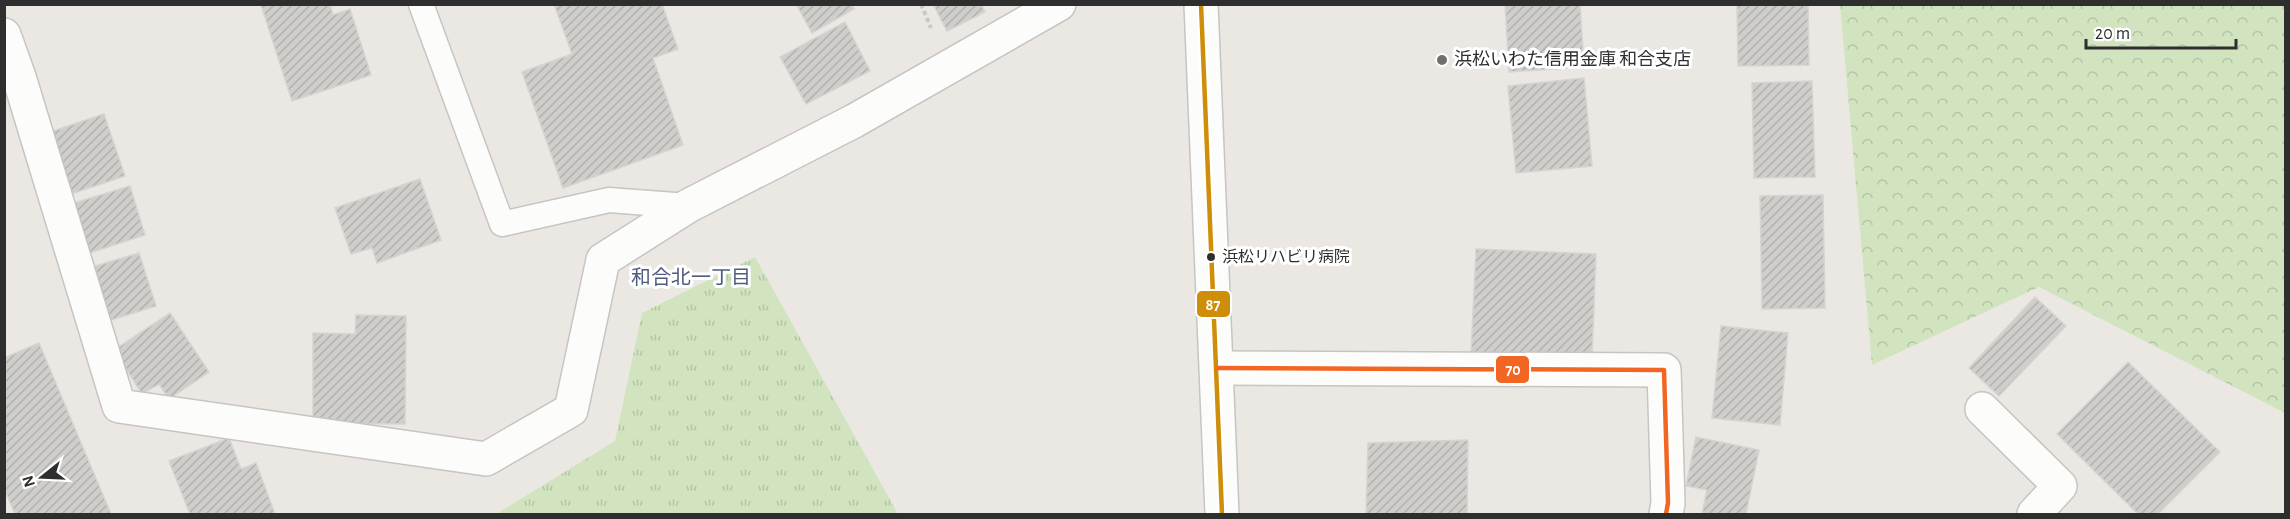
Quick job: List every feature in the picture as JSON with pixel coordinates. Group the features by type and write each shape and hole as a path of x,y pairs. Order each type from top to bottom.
{"street":[{"path":"4,35 19,77 119,406 486,459 571,410 603,260 688,206 854,121 1059,4"},
{"path":"1201,4 1222,514"},
{"path":"1217,368 1664,370 1668,503 1666,514"},
{"path":"1982,409 2060,486 2034,514"}],"lane":[{"path":"421,4 502,224 609,200 688,206"}],"path":[{"path":"921,4 928,23"}],"green space":[{"path":"1840,5 2285,5 2285,413 2039,287 1872,365"},
{"path":"755,257 898,514 496,514 615,441 642,313"}],"building":[{"path":"330,4 333,15 350,9 371,75 292,101 261,5"},
{"path":"554,4 662,4 678,49 653,58 683,145 563,188 522,72 572,54"},
{"path":"796,4 851,4 854,9 812,33"},
{"path":"933,4 981,4 985,12 947,31"},
{"path":"1505,4 1580,4 1584,67 1509,72"},
{"path":"1737,4 1808,4 1809,65 1738,66"},
{"path":"845,22 870,71 806,104 780,57"},
{"path":"1584,78 1592,166 1516,173 1508,86"},
{"path":"1812,81 1815,177 1754,178 1752,83"},
{"path":"104,114 125,176 71,194 50,132"},
{"path":"420,179 441,240 377,263 372,248 351,254 335,208"},
{"path":"130,186 145,235 89,253 74,203"},
{"path":"1823,195 1825,308 1762,309 1760,196"},
{"path":"1476,249 1596,254 1592,358 1471,353"},
{"path":"139,253 156,306 108,321 92,267"},
{"path":"2035,297 2066,326 1999,396 1969,368"},
{"path":"170,313 209,372 169,399 159,384 142,394 114,350"},
{"path":"356,315 406,316 405,424 313,423 313,333 355,334"},
{"path":"1721,326 1788,333 1780,425 1712,418"},
{"path":"39,343 111,514 15,514 4,488 4,358"},
{"path":"2128,362 2220,452 2158,514 2138,514 2057,434"},
{"path":"1696,437 1759,450 1746,514 1702,514 1707,490 1686,486"},
{"path":"229,438 241,469 256,463 275,514 190,514 169,461"},
{"path":"1468,440 1467,514 1366,514 1368,443"}],"transit line":[{"name":"87","path":"1201,4 1222,514"},
{"name":"70","path":"1217,368 1664,370 1668,503 1666,514"}],"place":[{"name":"浜松いわた信用金庫 和合支店","path":"1442,60"},
{"name":"浜松リハビリ病院","path":"1211,257"}],"district":[{"name":"和合北一丁目","path":"691,278"}]}
